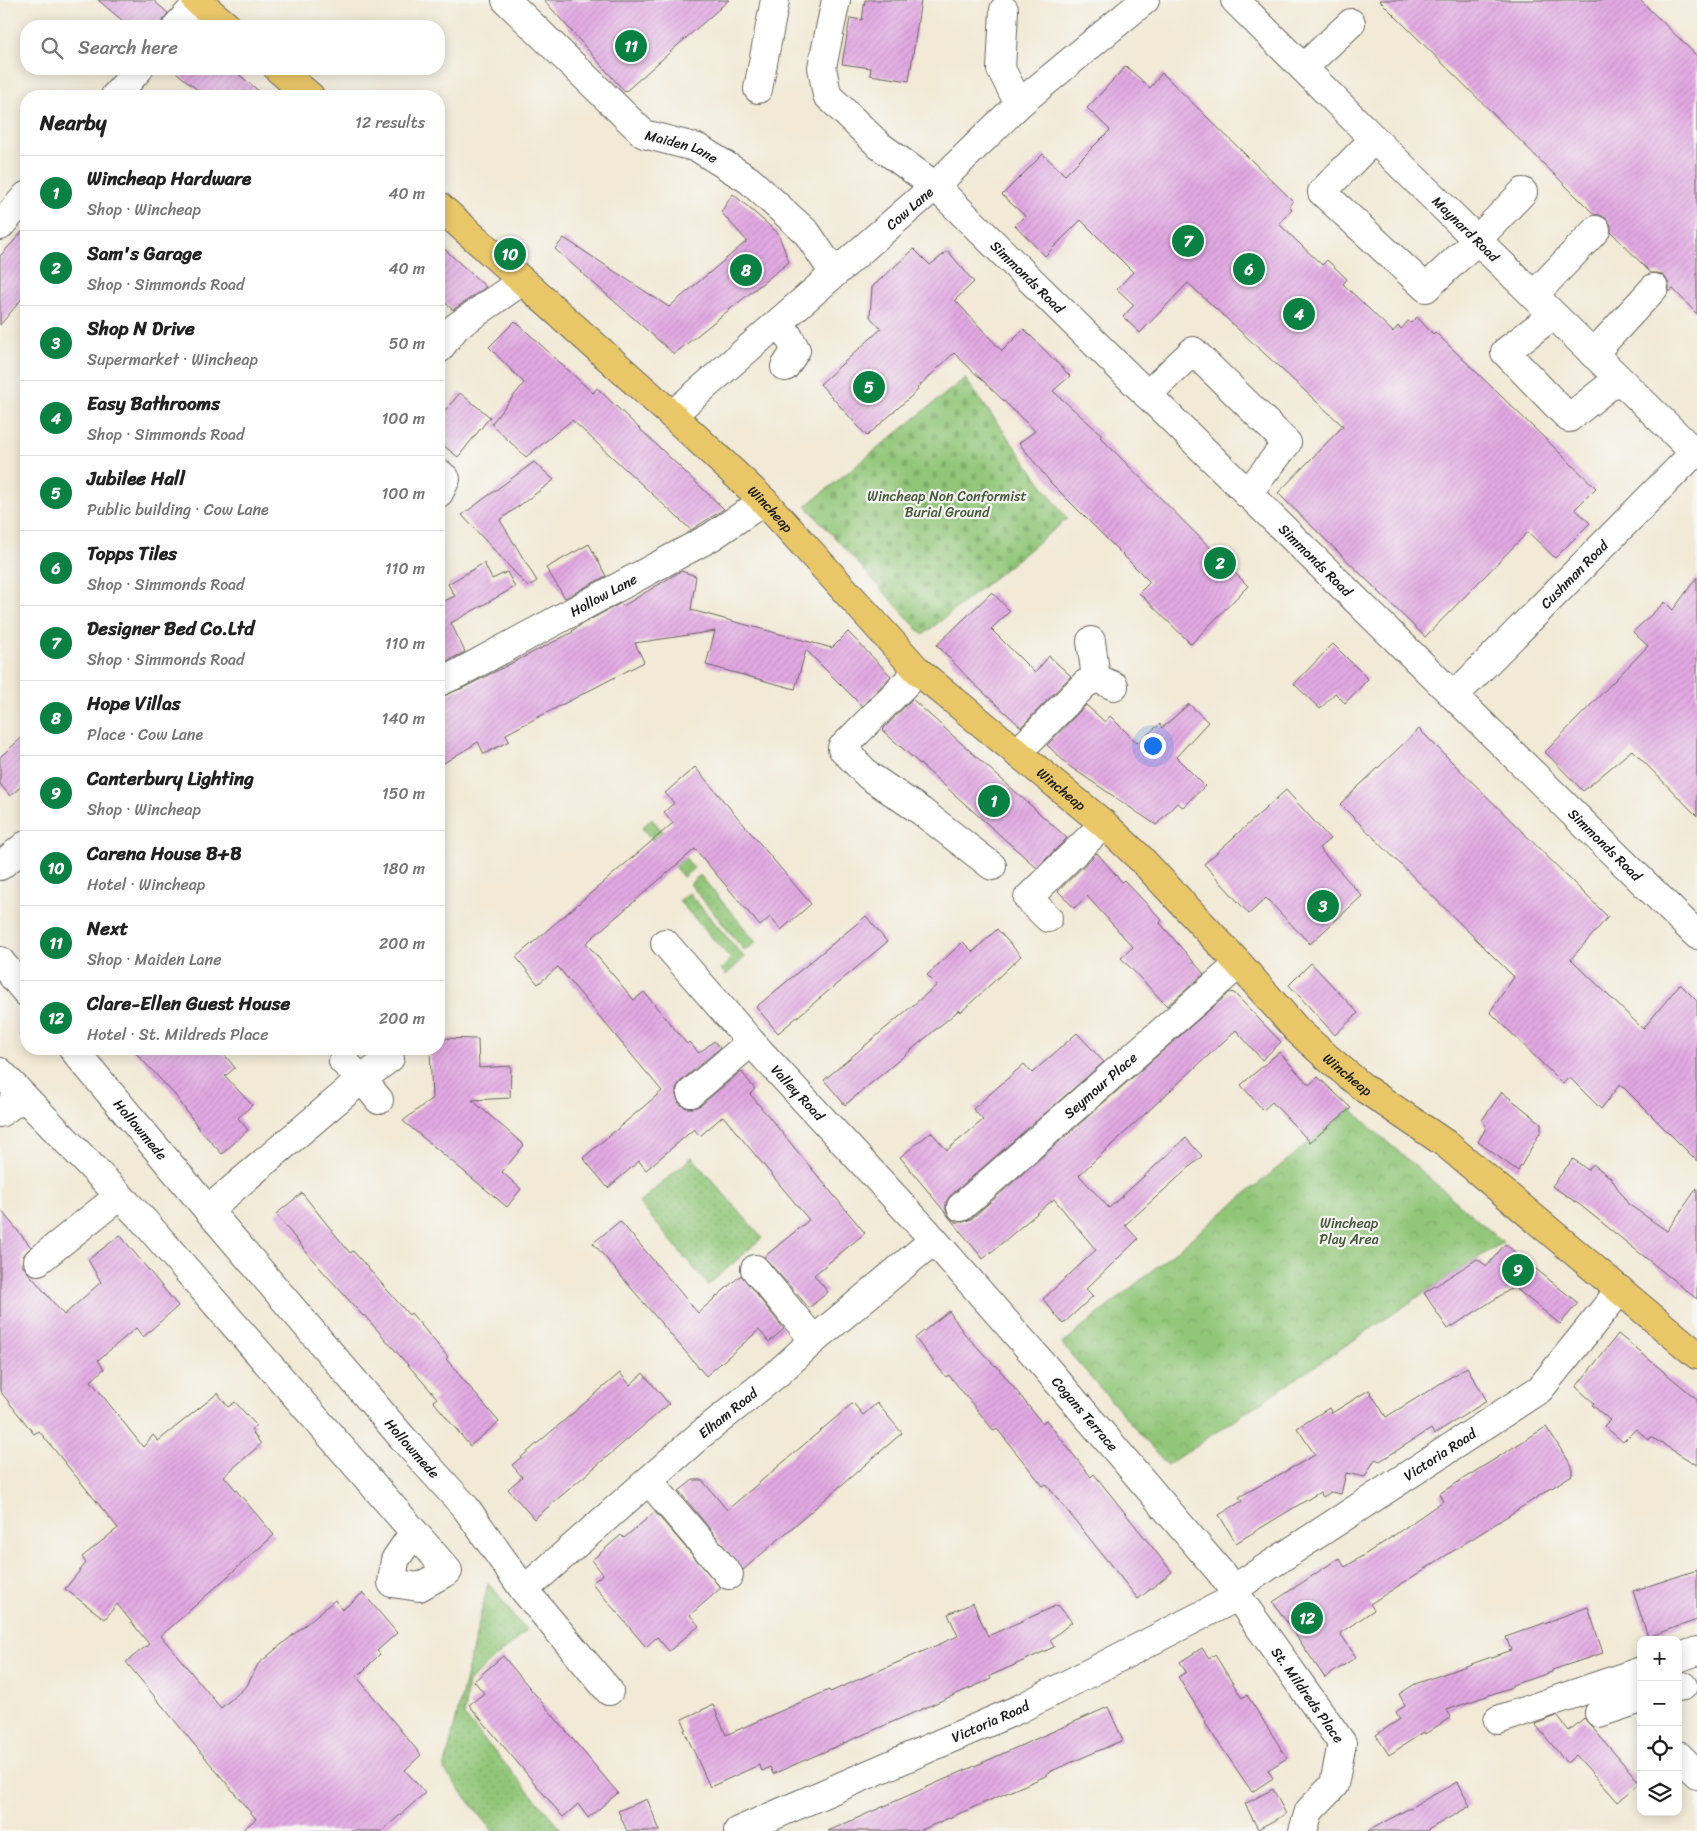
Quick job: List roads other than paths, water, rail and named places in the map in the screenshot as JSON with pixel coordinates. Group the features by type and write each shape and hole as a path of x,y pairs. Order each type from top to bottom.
{"highway":[{"path":"197,1 220,20"},
{"path":"285,75 303,90"},
{"name":"Wincheap","path":"445,211 672,415 764,501 918,671 1104,824 1141,859 1239,964 1297,1030 1365,1089 1446,1144 1697,1355"}],"street":[{"name":"Maiden Lane","path":"506,0 644,134 698,148 749,180 807,233 834,273"},
{"path":"758,88 775,0"},
{"name":"Simmonds Road","path":"836,0 822,66 827,95 880,146 935,186 1697,935"},
{"name":"Cow Lane","path":"672,415 935,186 1019,104 1145,0"},
{"name":"Maynard Road","path":"1235,0 1618,379 1694,450"},
{"path":"182,20 197,1"},
{"path":"1004,10 1001,69 1019,104"},
{"path":"1303,68 1351,23"},
{"path":"120,90 134,75"},
{"path":"1374,139 1322,192 1426,288 1478,239 1523,192"},
{"path":"0,226 20,203"},
{"path":"1534,296 1596,230"},
{"path":"445,342 456,327 522,281"},
{"path":"1593,354 1654,288"},
{"path":"1553,315 1504,352 1569,418 1618,379"},
{"path":"780,321 796,350 784,367"},
{"path":"1148,395 1193,351 1287,443 1247,494"},
{"name":"Cushman Road","path":"1454,696 1694,450"},
{"name":"Hollow Lane","path":"445,679 711,537 764,501"},
{"path":"1017,753 1085,684 1105,682 1091,641"},
{"path":"918,671 842,748 870,776 921,810 992,866"},
{"path":"1048,918 1028,898 1104,824"},
{"path":"0,866 20,850"},
{"name":"Valley Road","path":"665,943 751,1042 934,1240"},
{"path":"0,961 20,985"},
{"name":"Seymour Place","path":"961,1207 1239,964"},
{"path":"691,1093 751,1042"},
{"name":"Hollowmede","path":"78,1055 407,1443 466,1508 524,1590 609,1691"},
{"path":"208,1210 353,1070 390,1058"},
{"path":"353,1070 379,1100"},
{"path":"0,1072 144,1222 414,1532"},
{"path":"0,1114 23,1097"},
{"path":"38,1261 120,1196"},
{"name":"Elham Road","path":"524,1590 699,1436 780,1372 814,1340 934,1240"},
{"name":"Cogans Terrace","path":"934,1240 1040,1361 1220,1573 1234,1594"},
{"path":"755,1269 814,1340"},
{"name":"Victoria Road","path":"738,1831 1019,1709 1234,1594 1540,1390 1620,1290"},
{"path":"649,1481 728,1575"},
{"name":"St. Mildreds Place","path":"1234,1594 1342,1743 1334,1785 1309,1811 1303,1831"},
{"path":"1682,1657 1697,1651"},
{"path":"1498,1720 1637,1686"},
{"path":"1599,1713 1637,1687"},
{"path":"1682,1759 1697,1774"}],"place":[{"name":"Next","path":"631,46"},
{"name":"Designer Bed Co.Ltd","path":"1188,241"},
{"name":"Carena House B+B","path":"510,254"},
{"name":"Topps Tiles","path":"1249,269"},
{"name":"Hope Villas","path":"746,270"},
{"name":"Easy Bathrooms","path":"1299,314"},
{"name":"Jubilee Hall","path":"869,387"},
{"name":"Sam's Garage","path":"1220,563"},
{"name":"Wincheap Hardware","path":"994,801"},
{"name":"Shop N Drive","path":"1323,906"},
{"name":"Canterbury Lighting","path":"1518,1270"},
{"name":"Clare-Ellen Guest House","path":"1307,1618"}],"park label":[{"name":"Wincheap Non Conformist Burial Ground","path":"947,504"},
{"name":"Wincheap Play Area","path":"1349,1232"}]}
